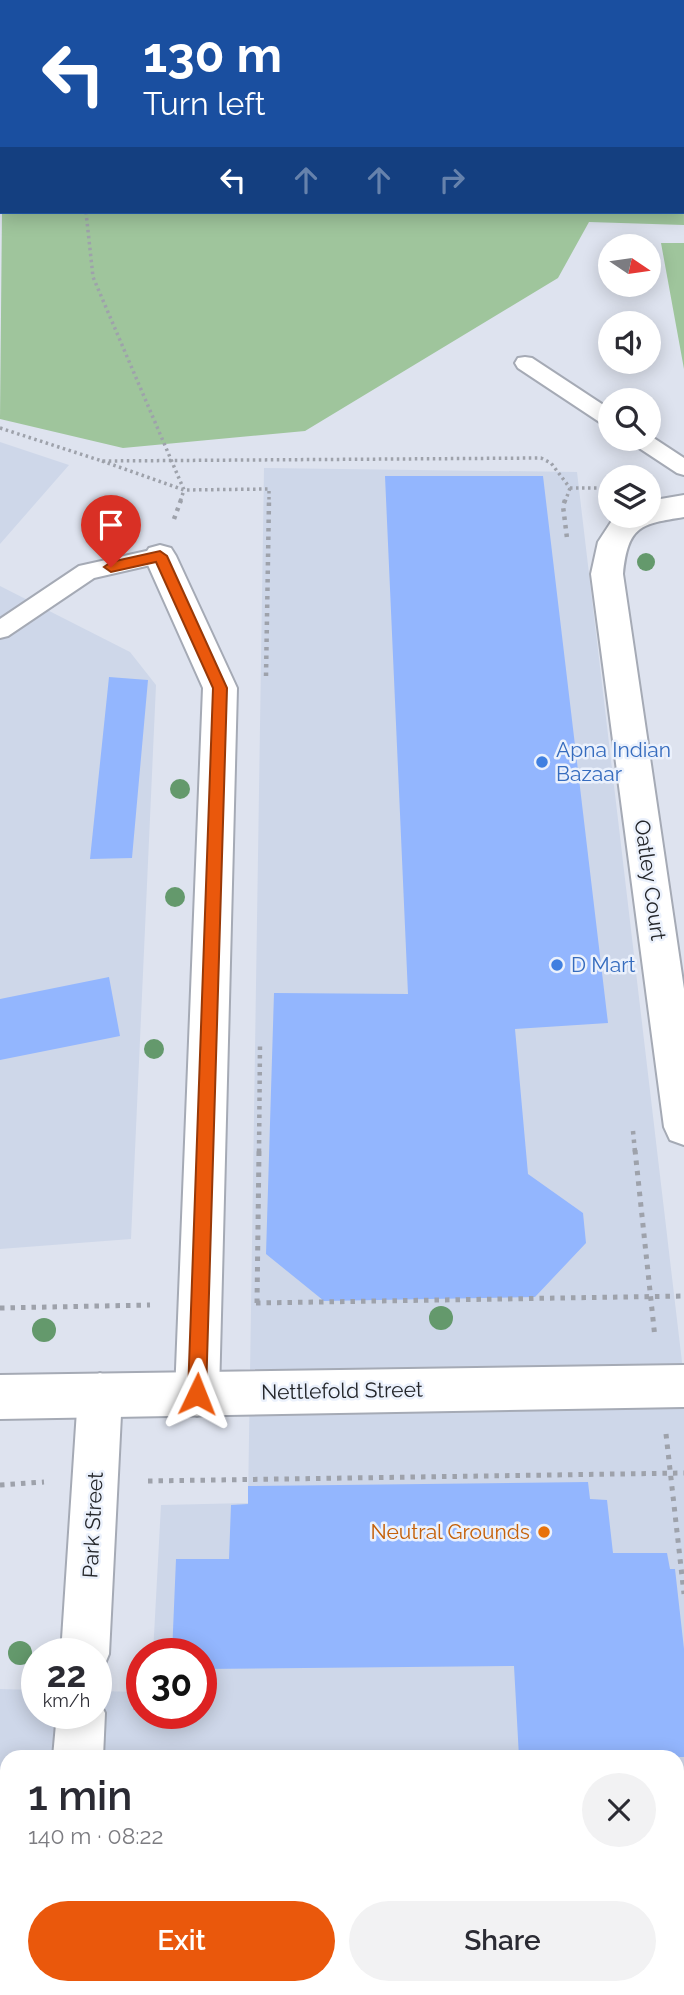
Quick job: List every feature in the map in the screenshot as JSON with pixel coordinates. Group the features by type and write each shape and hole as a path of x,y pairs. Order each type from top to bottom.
{"street":[{"path":"661,510 684,506"},
{"name":"Oatley Court","path":"623,528 611,547 607,574 684,1127"},
{"path":"160,556 220,688 197,1394"},
{"name":"Nettlefold Street","path":"0,1397 684,1386"},
{"name":"Park Street","path":"86,1638 100,1395"},
{"path":"78,1750 80,1729"}],"lane":[{"path":"524,363 598,411"},
{"path":"658,451 684,468"},
{"path":"0,630 86,572 160,556"}],"path":[{"path":"86,214 93,277 184,490"},
{"path":"0,428 102,461 541,458 551,463 570,488 598,488"},
{"path":"0,1308 684,1296"},
{"path":"0,1485 684,1473"}],"shaded area":[{"path":"0,442 69,465 0,544"},
{"path":"264,468 577,472 684,1379 684,1750 0,1750 0,1689 21,1690 21,1729 112,1729 112,1691 126,1692 126,1729 217,1729 217,1638 154,1638 161,1505 248,1503"},
{"path":"0,586 130,652 156,685 131,1239 0,1249"}],"green space":[{"path":"2,214 684,214 684,225 589,222 558,278 305,431 123,448 0,419"},
{"path":"662,243 684,243 684,369 662,248"}],"building":[{"path":"385,476 543,476 608,1023 515,1029 528,1174 583,1213 586,1243 535,1297 324,1301 266,1254 274,993 408,994"},
{"path":"109,677 148,680 132,858 90,859"},
{"path":"109,977 120,1036 0,1060 0,999"},
{"path":"588,1482 590,1499 607,1500 613,1553 667,1553 670,1569 675,1569 684,1649 684,1750 519,1750 514,1666 217,1669 217,1638 173,1638 176,1559 229,1559 231,1505 248,1504 248,1486"}],"place":[{"name":"Apna Indian Bazaar","path":"542,762"},
{"name":"D Mart","path":"557,965"},
{"name":"Neutral Grounds","path":"544,1532"}],"route":[{"path":"111,567 160,556 220,688 197,1394"}]}
